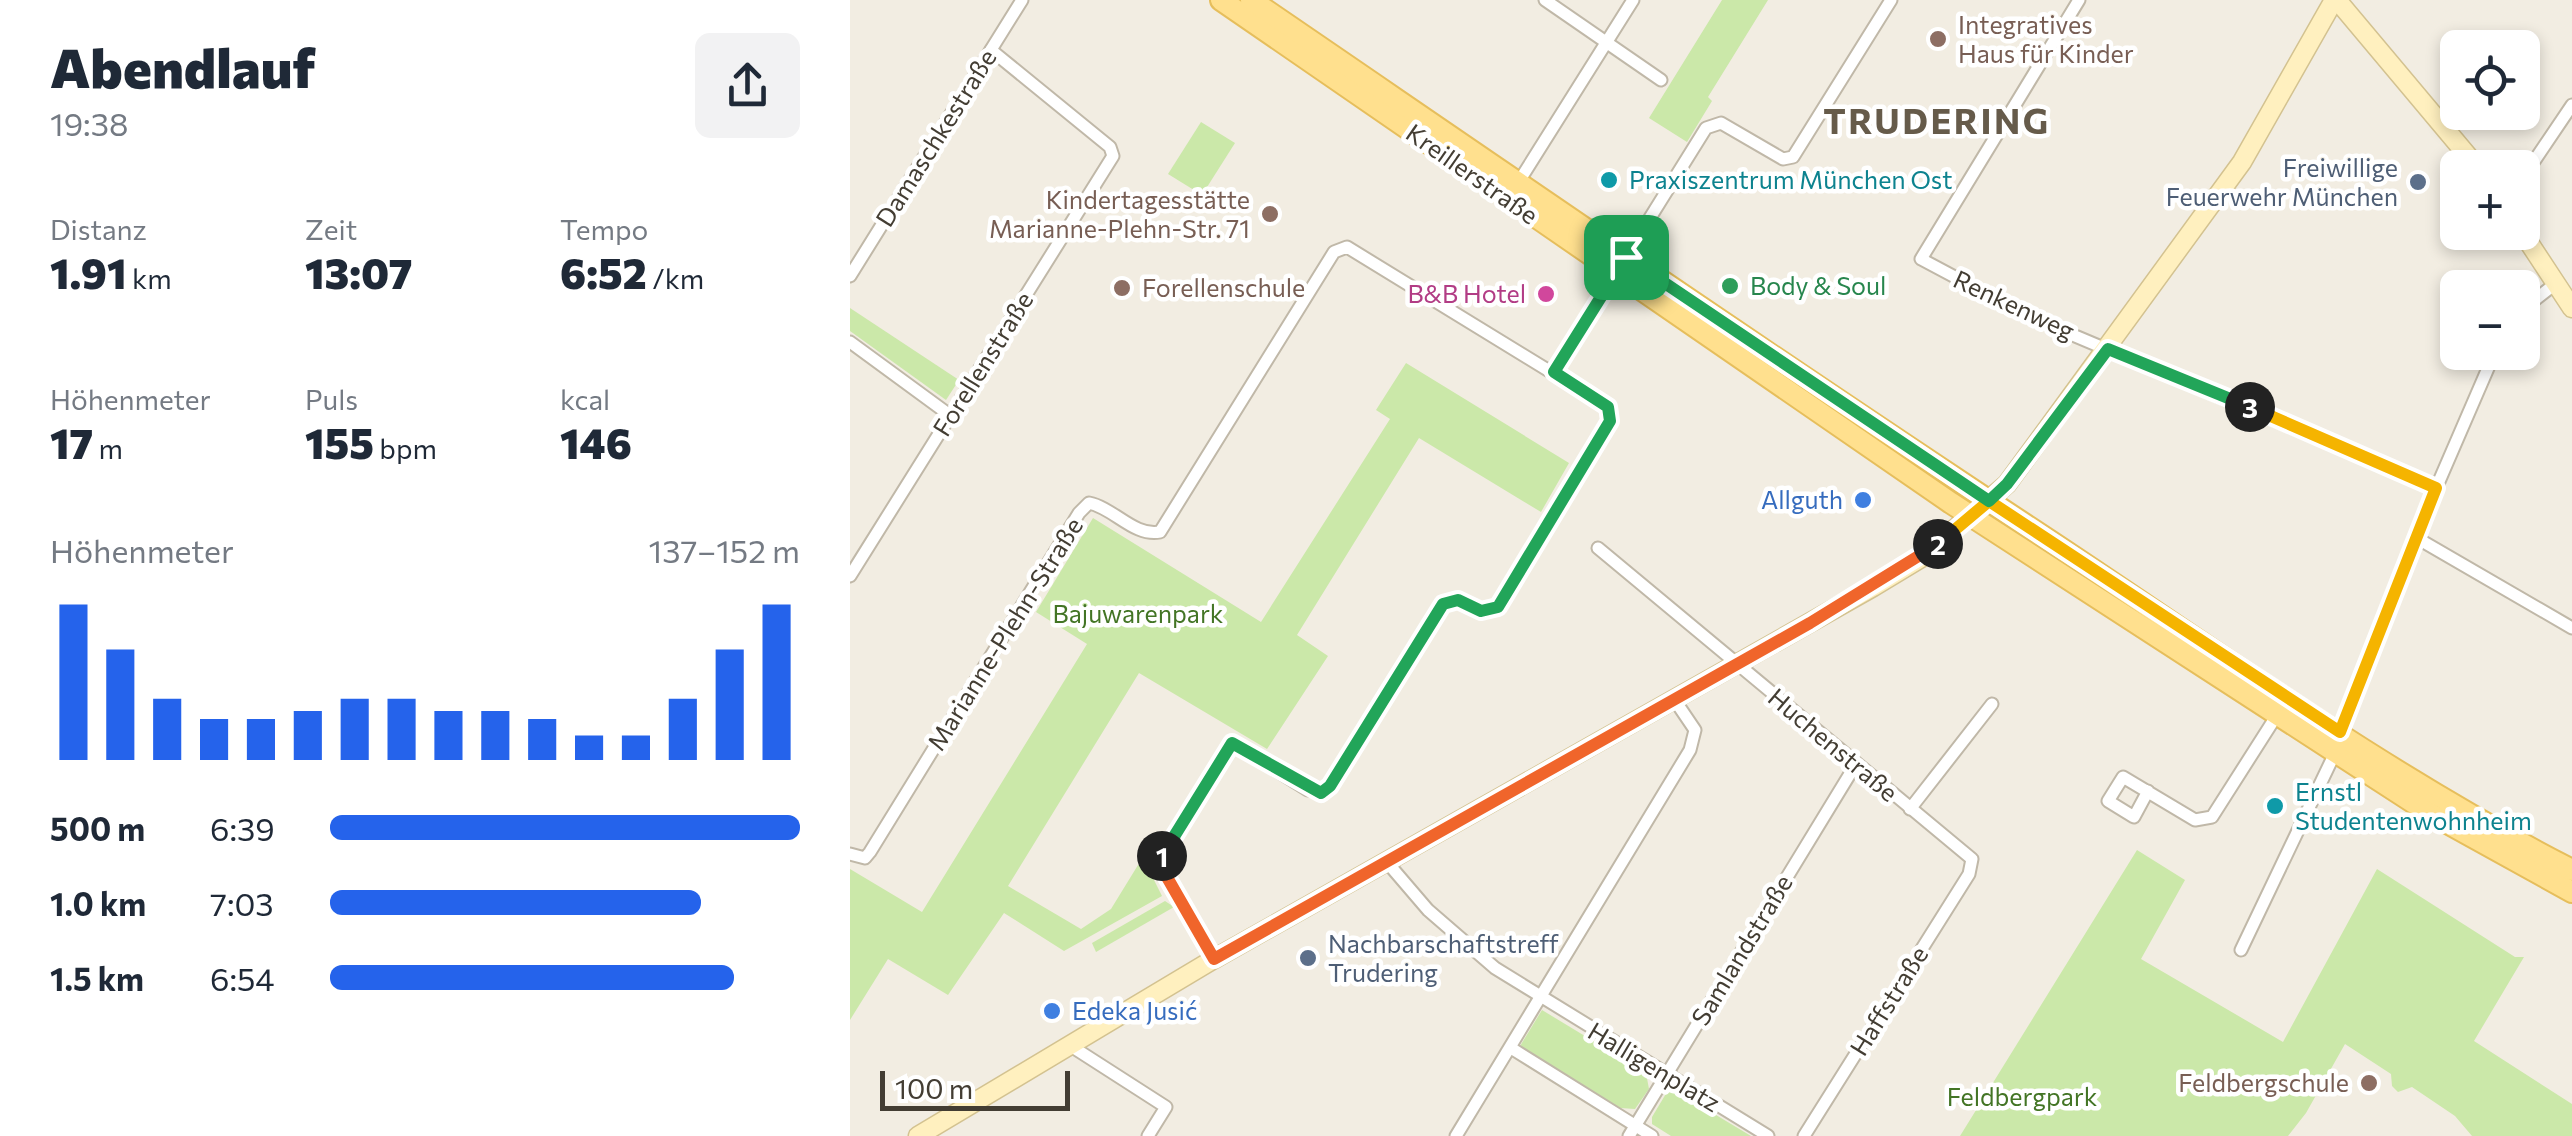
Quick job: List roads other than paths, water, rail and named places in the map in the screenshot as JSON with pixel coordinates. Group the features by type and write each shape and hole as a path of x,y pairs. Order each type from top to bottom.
{"main road":[{"name":"Kreillerstraße","path":"1220,0 1621,265 1989,501 2337,742"},
{"name":"Kreillerstraße","path":"1251,0 1518,183 1621,265 1972,516 2277,714 2337,742"},
{"path":"918,1136 1214,959 1921,558 2007,484 2108,349 2242,162 2335,0 2463,150"},
{"path":"2533,250 2572,308"},
{"path":"2337,742 2572,870"},
{"path":"2337,742 2431,814 2572,892"}],"street":[{"name":"Damaschkestraße","path":"850,276 1022,0"},
{"path":"1545,0 1661,80"},
{"path":"1518,183 1633,0"},
{"path":"1214,959 1160,865 1162,855 1232,743 1321,793 1330,786 1443,604 1458,600 1481,611 1498,607 1610,421 1608,407 1554,372 1706,128 1721,123 1783,159 1792,157 1890,0"},
{"name":"Renkenweg","path":"2079,0 1921,259 1993,299 2436,488"},
{"name":"Forellenstraße","path":"850,576 1113,152 991,50"},
{"path":"2540,152 2572,105"},
{"name":"Marianne-Plehn-Straße","path":"850,854 865,858 870,852 1079,513 1089,503 1101,505 1146,534 1160,532 1337,248 1353,250 1554,372"},
{"path":"2540,296 2555,284"},
{"path":"850,342 951,416"},
{"path":"2241,950 2337,742 2414,537 2487,370"},
{"path":"2414,537 2572,628"},
{"name":"Huchenstraße","path":"1598,548 1910,810 1967,852 1973,865"},
{"path":"1456,1136 1690,750 1695,730 1674,699"},
{"path":"1910,810 1992,704"},
{"path":"2148,792 2194,820 2212,817 2277,714"},
{"name":"Samlandstraße","path":"1632,1131 1856,764"},
{"name":"Halligenplatz","path":"1386,861 1446,929 1540,997 1768,1136"},
{"name":"Haffstraße","path":"1804,1136 1973,865"},
{"path":"1071,1046 1166,1107 1148,1136"},
{"path":"1511,1048 1632,1131 1652,1136"}],"place":[{"name":"Integratives Haus für Kinder","path":"1938,39"},
{"name":"Praxiszentrum München Ost","path":"1609,180"},
{"name":"Freiwillige Feuerwehr München","path":"2418,182"},
{"name":"Kindertagesstätte Marianne-Plehn-Str. 71","path":"1270,214"},
{"name":"Body & Soul","path":"1730,286"},
{"name":"Forellenschule","path":"1122,288"},
{"name":"B&B Hotel","path":"1546,294"},
{"name":"Allguth","path":"1863,500"},
{"name":"Ernstl Studentenwohnheim","path":"2275,806"},
{"name":"Nachbarschaftstreff Trudering","path":"1308,958"},
{"name":"Edeka Jusić","path":"1052,1011"},
{"name":"Feldbergschule","path":"2369,1083"}],"district":[{"name":"TRUDERING","path":"1937,122"}],"park label":[{"name":"Bajuwarenpark","path":"1138,614"},
{"name":"Feldbergpark","path":"2022,1097"}]}
